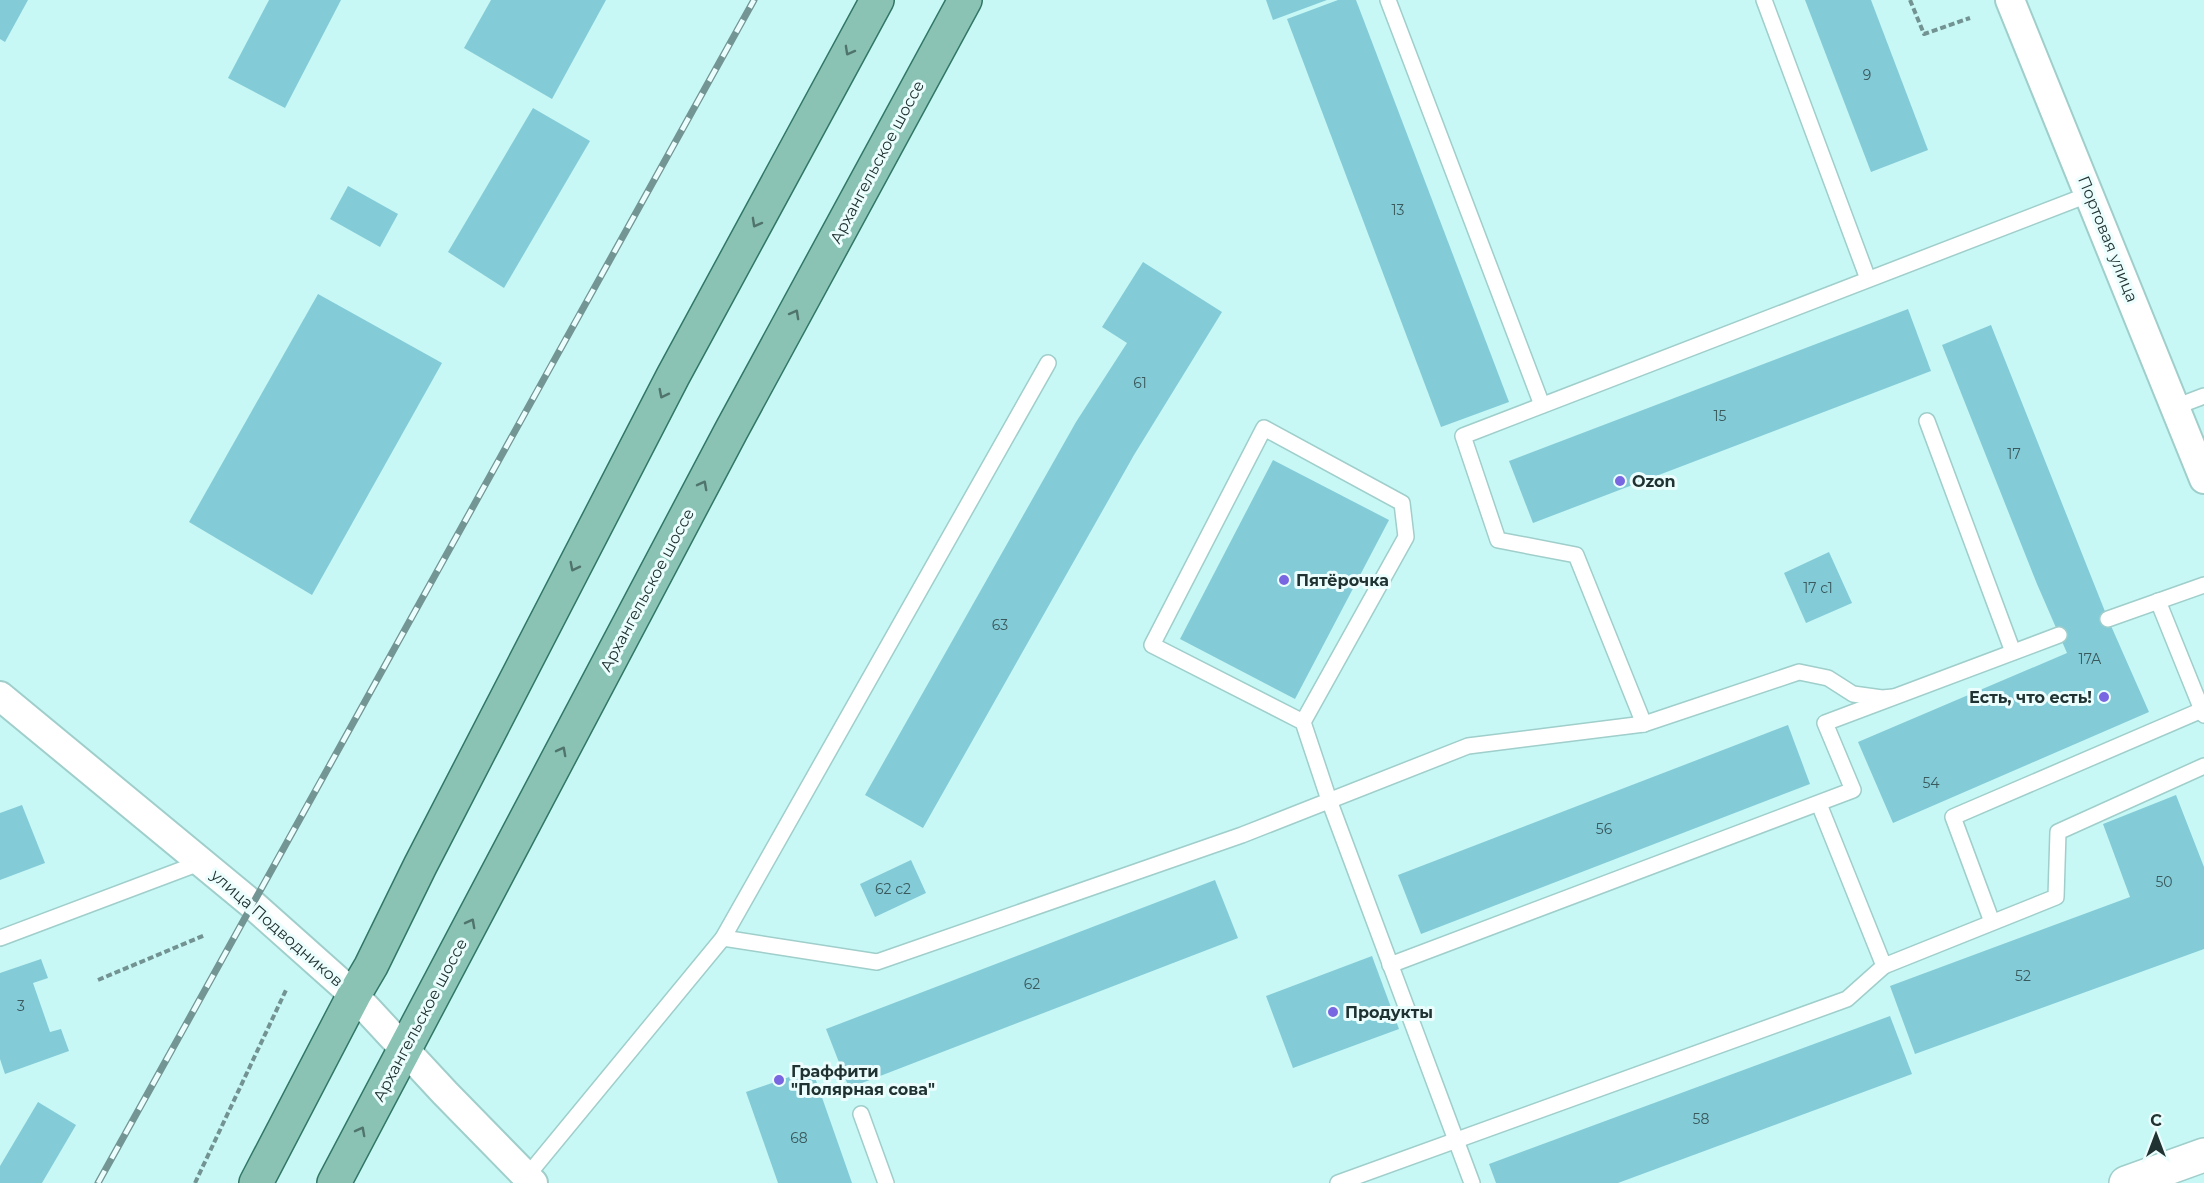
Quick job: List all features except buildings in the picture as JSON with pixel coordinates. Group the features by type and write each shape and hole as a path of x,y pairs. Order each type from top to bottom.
{"main road":[{"path":"256,1183 354,994 371,966 673,376 877,0"},
{"name":"Архангельское шоссе","path":"334,1183 731,431 965,0"}],"street":[{"name":"Портовая улица","path":"2010,0 2204,479"},
{"name":"улица Подводников","path":"0,696 202,862 354,994 445,1093 530,1180"},
{"path":"2127,1183 2204,1155"}],"lane":[{"path":"1388,0 1542,405"},
{"path":"1764,0 1868,279"},
{"path":"1644,724 1576,555 1498,540 1463,436 2090,194"},
{"path":"530,1180 723,938 1048,363"},
{"path":"2175,407 2204,396"},
{"path":"1927,421 2013,652"},
{"path":"1303,722 1406,537 1402,503 1264,428 1152,645 1303,722 1329,800 1472,1183"},
{"path":"2108,619 2204,585"},
{"path":"1992,922 1953,817 2203,712 2158,601"},
{"path":"1390,965 1852,790 1825,723 2059,636"},
{"path":"723,938 877,962 1242,835 1468,746 1644,724 1799,672 1828,678 1853,694 1882,698 1893,697"},
{"path":"1338,1183 1847,999 1884,966 2056,897 2058,832 2204,766"},
{"path":"1819,804 1884,966"},
{"path":"0,938 202,862"},
{"path":"861,1114 886,1183"}],"path":[{"path":"1910,0 1924,33 1970,18"},
{"path":"98,980 205,935"},
{"path":"195,1183 286,990"}],"railway":[{"path":"98,1183 754,0"}],"place":[{"name":"Ozon","path":"1620,481"},
{"name":"Пятёрочка","path":"1284,580"},
{"name":"Есть, что есть!","path":"2104,697"},
{"name":"Продукты","path":"1333,1012"},
{"name":"Граффити \"Полярная сова\"","path":"779,1080"}]}
